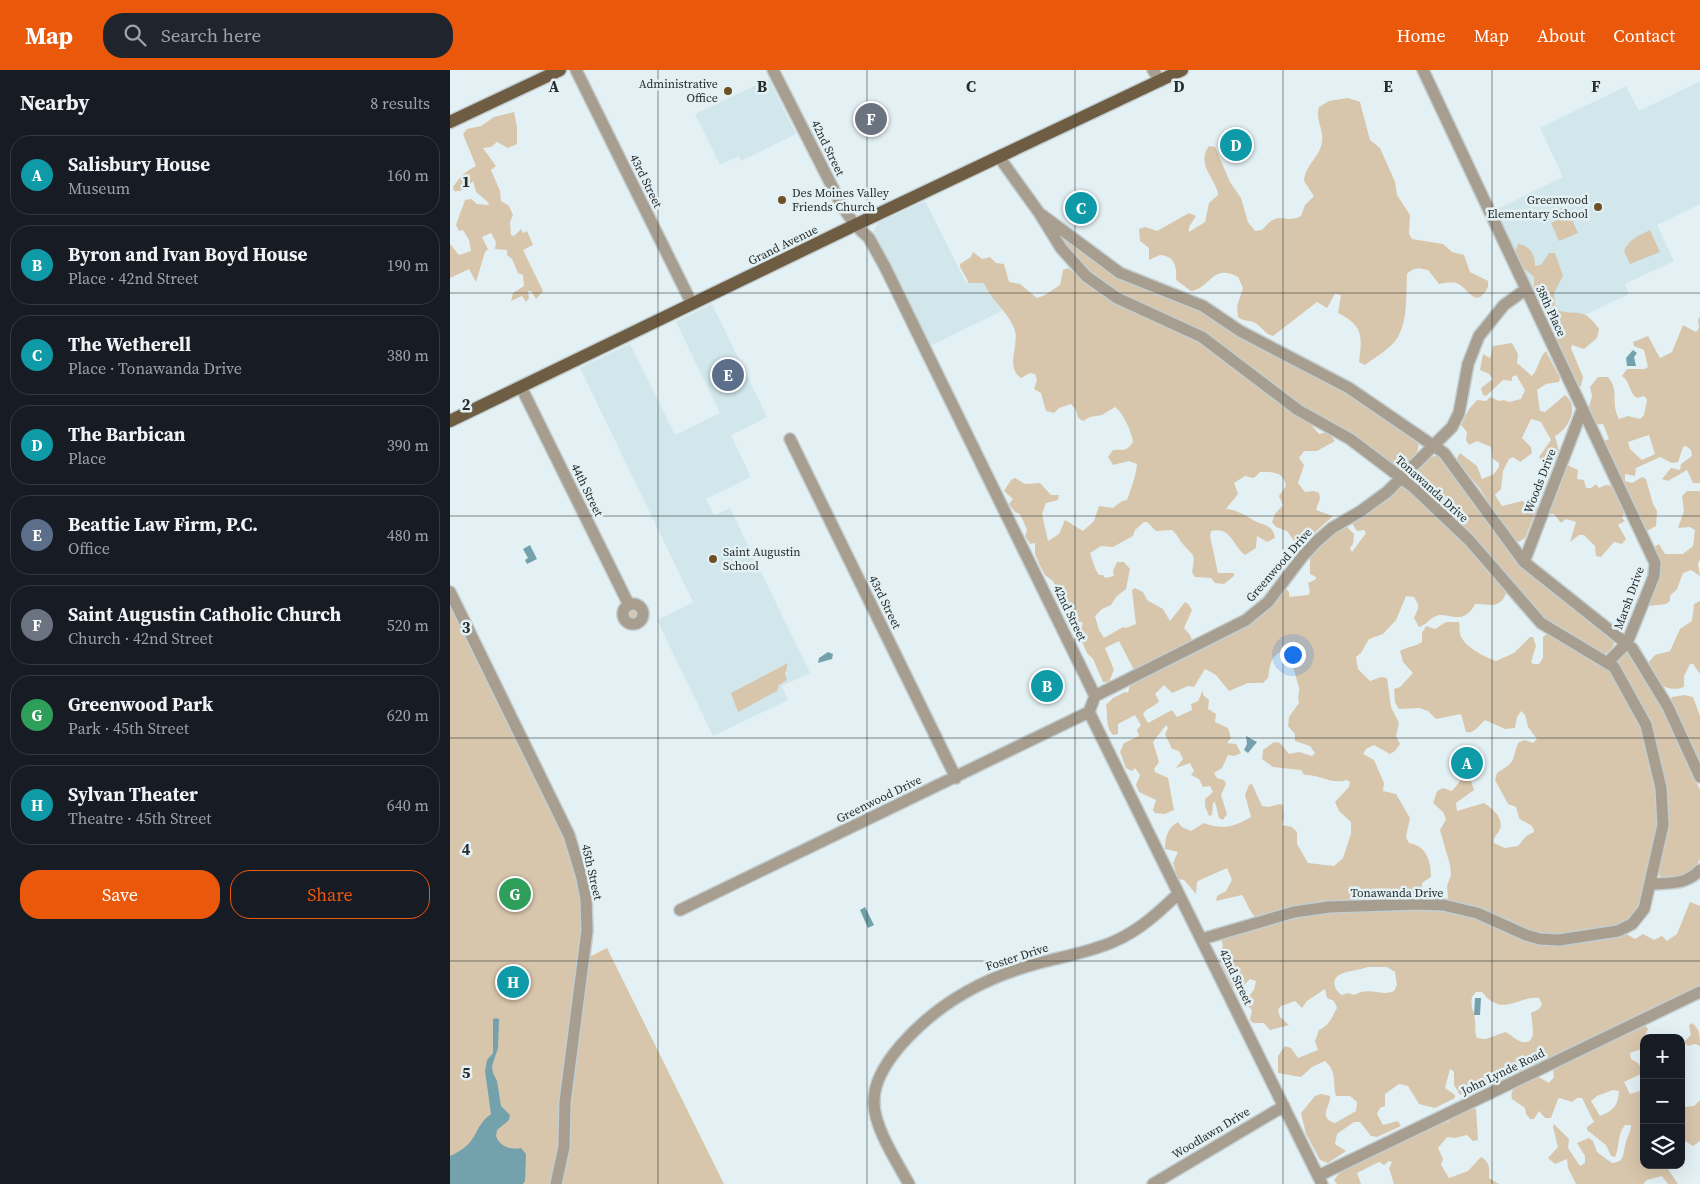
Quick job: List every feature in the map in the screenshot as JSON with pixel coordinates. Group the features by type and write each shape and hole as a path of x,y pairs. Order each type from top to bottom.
{"main road":[{"path":"450,122 560,70"},
{"name":"Grand Avenue","path":"450,421 999,157 1156,75 1182,70"}],"street":[{"name":"43rd Street","path":"576,70 692,304"},
{"name":"42nd Street","path":"773,70 829,181 855,225 868,238 885,267 1095,696"},
{"name":"38th Place","path":"1423,70 1522,276 1525,290 1655,563"},
{"name":"Tonawanda Drive","path":"999,157 1073,263 1101,288 1117,298 1202,337 1298,410 1350,439 1400,477 1469,540 1541,623 1614,667 1646,725 1660,788 1663,824 1644,909 1632,924 1618,931 1559,940 1540,939 1526,935 1477,913 1443,905 1418,904 1329,907 1294,912 1202,939"},
{"name":"Tonawanda Drive","path":"1040,214 1120,273 1203,306 1240,331 1349,388 1434,446 1449,459 1524,562 1627,643 1668,707 1700,777"},
{"name":"Greenwood Drive","path":"1095,696 1246,620 1268,602 1302,557 1317,541 1332,528 1374,503 1452,427 1459,413 1468,364 1479,336 1504,305 1525,290"},
{"name":"44th Street","path":"522,387 629,605"},
{"name":"Woods Drive","path":"1524,562 1582,410"},
{"name":"43rd Street","path":"790,440 956,778"},
{"name":"Marsh Drive","path":"1627,643 1654,576 1655,563"},
{"name":"45th Street","path":"450,592 569,835 577,858 584,892 587,931 565,1102 564,1147 556,1184"},
{"path":"1607,663 1627,643"},
{"path":"1090,712 1095,696"},
{"name":"42nd Street","path":"1090,712 1320,1180"},
{"name":"Greenwood Drive","path":"680,910 1090,712"},
{"path":"1650,884 1681,883 1693,878 1700,870"},
{"name":"Foster Drive","path":"909,1184 880,1127 874,1102 878,1080 897,1050 909,1036 937,1011 982,983 1006,973 1098,947 1126,936 1139,929 1178,894"},
{"name":"John Lynde Road","path":"1320,1180 1700,992"},
{"name":"Woodlawn Drive","path":"1158,1182 1284,1106"}],"shaded area":[{"path":"769,79 796,134 741,161 739,156 720,165 695,114"},
{"name":"Greenwood Elementary School","path":"1700,81 1700,204 1657,225 1674,261 1625,284 1629,294 1549,332 1531,285 1495,210 1563,177 1540,128 1626,86 1639,111"},
{"path":"1348,98 1360,102 1370,140 1380,148 1395,182 1397,195 1410,215 1409,234 1412,239 1443,244 1452,252 1464,255 1470,272 1488,281 1488,287 1483,294 1475,298 1456,283 1439,284 1428,270 1412,270 1407,274 1405,314 1398,337 1387,349 1365,365 1359,362 1361,338 1357,327 1353,322 1338,313 1341,295 1335,294 1327,308 1317,302 1273,336 1256,323 1238,317 1237,306 1243,288 1238,277 1229,273 1217,274 1203,286 1191,291 1176,280 1176,271 1172,260 1160,255 1149,260 1149,248 1140,241 1139,229 1145,227 1157,231 1189,213 1196,216 1189,227 1189,232 1205,222 1209,203 1218,195 1217,189 1205,166 1205,153 1209,146 1215,147 1230,182 1241,198 1248,222 1255,231 1262,230 1268,223 1277,218 1289,219 1301,216 1305,205 1314,196 1304,181 1307,170 1321,147 1322,133 1318,116 1319,107 1329,101"},
{"path":"514,112 517,127 517,144 508,148 497,142 491,147 483,148 496,166 491,170 500,191 501,201 509,206 513,215 510,222 511,235 514,236 521,229 523,233 527,231 533,245 523,250 543,291 536,299 531,291 528,291 529,298 526,302 522,296 511,301 513,293 524,286 523,275 518,273 512,259 507,255 507,250 495,249 496,242 491,233 482,237 488,249 485,252 476,282 469,269 450,278 450,244 459,255 471,251 469,240 463,230 459,231 456,225 465,200 471,199 477,204 488,205 489,203 476,192 473,181 462,190 454,191 453,187 460,178 476,166 463,134 467,129 481,126 494,117"},
{"path":"925,201 966,283 984,274 1002,311 930,346 874,231 878,223"},
{"path":"1561,208 1568,211 1578,233 1559,241 1551,223 1554,222 1555,211"},
{"path":"1051,226 1126,280 1201,309 1335,385 1418,440 1418,450 1413,459 1405,465 1395,466 1353,435 1294,403 1210,340 1110,290 1082,267"},
{"path":"1650,230 1660,252 1630,264 1624,251 1626,247 1634,238"},
{"path":"1518,244 1529,249 1534,258 1535,266 1541,265 1549,253 1555,253 1563,276 1554,293 1555,309 1583,314 1593,321 1599,329 1597,338 1584,349 1572,345 1571,348 1583,377 1581,386 1578,387 1544,321 1547,317 1546,304 1538,298 1539,293 1534,291 1534,277 1523,268 1515,252"},
{"path":"973,252 982,259 990,257 996,263 1004,264 1009,282 1020,284 1037,298 1060,285 1063,270 1068,268 1115,303 1201,344 1271,397 1308,421 1319,434 1328,432 1335,441 1317,451 1304,451 1299,458 1304,465 1298,483 1305,492 1314,491 1319,493 1320,498 1316,510 1333,516 1304,542 1295,542 1287,531 1276,527 1272,522 1275,514 1283,505 1279,496 1286,486 1283,477 1273,472 1260,472 1254,478 1245,476 1234,483 1238,494 1226,509 1238,512 1268,526 1274,533 1275,538 1267,542 1257,536 1256,548 1245,555 1223,531 1211,531 1210,536 1218,573 1234,573 1234,576 1224,584 1215,583 1211,578 1195,577 1192,572 1193,555 1175,533 1172,530 1156,531 1147,522 1144,522 1135,530 1133,536 1113,547 1101,546 1090,553 1097,572 1105,578 1114,576 1113,571 1117,562 1124,562 1130,569 1126,589 1116,597 1111,605 1102,609 1095,616 1099,630 1104,638 1123,627 1126,628 1136,624 1132,590 1135,588 1143,592 1147,600 1163,609 1170,621 1185,602 1192,610 1184,628 1192,640 1134,670 1119,641 1105,648 1114,670 1109,682 1103,682 1093,659 1087,653 1079,635 1083,623 1072,619 1068,614 1053,581 1045,575 1040,566 1035,554 1035,543 1030,544 1025,536 1027,530 1020,514 1015,512 1009,504 1013,499 1004,491 1011,480 1015,478 1025,484 1040,483 1051,495 1059,495 1058,500 1046,503 1042,514 1048,541 1059,534 1065,520 1083,531 1094,521 1099,506 1113,508 1122,501 1127,500 1137,464 1129,461 1113,465 1108,457 1113,450 1128,448 1133,442 1131,433 1124,418 1115,407 1102,415 1090,417 1083,421 1078,418 1076,410 1071,404 1059,408 1054,413 1046,411 1041,393 1034,389 1037,380 1035,374 1030,373 1021,378 1014,368 1016,337 1009,318 991,296 984,283 969,283 960,267 960,264 971,257"},
{"name":"Saint Augustin School","path":"712,304 767,417 731,435 751,477 706,499 714,515 730,508 810,673 782,686 788,700 713,736 657,620 693,602 580,368 630,344 675,435 720,413 676,322"},
{"path":"1700,316 1700,483 1693,483 1687,470 1668,481 1662,479 1671,468 1680,470 1681,464 1692,456 1691,450 1686,446 1683,447 1678,462 1672,463 1660,457 1636,468 1635,476 1625,474 1625,481 1632,483 1642,477 1646,479 1653,504 1657,511 1656,526 1645,532 1601,442 1609,439 1603,424 1593,425 1588,411 1592,396 1590,387 1598,377 1608,377 1614,387 1615,407 1619,419 1628,416 1640,419 1644,415 1647,400 1644,396 1637,398 1634,396 1627,381 1622,376 1627,369 1644,369 1648,367 1644,350 1634,346 1633,342 1648,336 1660,358 1672,352 1683,325 1696,332 1699,328 1698,320","holes":["1649,435 1655,454 1642,460 1630,449 1628,442"]},
{"path":"1512,343 1518,354 1517,363 1532,376 1546,351 1560,378 1559,382 1546,384 1537,390 1540,411 1545,412 1565,395 1572,405 1571,417 1568,423 1555,436 1559,451 1552,466 1546,466 1539,457 1551,440 1541,422 1531,419 1522,438 1531,447 1532,453 1520,462 1513,457 1509,459 1503,471 1501,489 1495,495 1502,506 1522,501 1537,508 1525,538 1519,542 1501,524 1482,492 1463,469 1457,458 1460,453 1477,466 1482,479 1494,474 1499,467 1499,463 1492,458 1491,447 1477,441 1469,445 1466,440 1467,432 1461,425 1469,409 1477,400 1486,401 1490,397 1499,401 1509,402 1521,399 1525,390 1516,375 1512,377 1512,381 1503,380 1486,396 1483,395 1481,388 1493,379 1489,374 1480,370 1483,354 1490,358 1493,346"},
{"path":"1430,457 1441,457 1504,542 1614,640 1614,645 1607,653 1602,655 1542,619 1412,481 1412,474"},
{"path":"1567,465 1578,470 1577,479 1584,480 1586,488 1591,488 1596,484 1599,488 1606,485 1614,486 1625,511 1622,518 1625,521 1618,525 1626,539 1622,544 1614,542 1601,557 1596,556 1595,546 1584,535 1579,535 1570,542 1576,522 1566,519 1561,523 1554,514 1548,514"},
{"path":"1401,485 1457,534 1507,591 1497,604 1475,604 1465,615 1460,617 1436,616 1419,627 1414,618 1418,604 1414,597 1406,596 1396,620 1383,634 1369,639 1361,653 1356,657 1358,669 1370,681 1381,677 1387,678 1391,707 1399,723 1396,736 1400,744 1395,751 1390,754 1374,745 1366,749 1363,754 1374,760 1384,783 1383,791 1396,794 1410,818 1406,837 1409,843 1420,847 1426,855 1429,860 1431,877 1422,883 1422,891 1416,900 1260,917 1253,915 1242,895 1216,901 1217,896 1226,891 1232,880 1227,868 1197,882 1196,894 1184,880 1178,879 1173,863 1178,852 1165,849 1167,834 1174,824 1178,822 1182,827 1191,831 1204,823 1223,827 1234,825 1251,817 1245,795 1249,785 1252,784 1262,806 1283,805 1284,818 1282,825 1292,827 1297,832 1297,844 1308,863 1334,866 1343,858 1351,834 1351,822 1339,811 1335,802 1349,787 1350,782 1347,780 1336,781 1304,775 1301,770 1273,767 1262,759 1263,750 1274,742 1280,743 1289,754 1299,752 1312,756 1315,753 1310,746 1295,741 1295,734 1288,726 1289,717 1299,703 1299,689 1286,651 1274,657 1270,665 1268,678 1263,683 1248,683 1229,691 1216,675 1205,669 1194,687 1188,686 1172,693 1164,685 1155,694 1159,701 1143,714 1148,723 1172,710 1177,717 1192,710 1191,704 1198,701 1203,690 1203,695 1209,700 1208,709 1216,714 1215,722 1228,728 1231,738 1227,743 1236,744 1241,753 1234,756 1228,755 1222,768 1214,773 1217,778 1224,780 1226,784 1221,795 1227,814 1223,820 1219,818 1215,802 1213,803 1212,815 1209,816 1205,806 1205,799 1213,792 1210,786 1203,787 1199,779 1191,775 1194,771 1190,763 1176,768 1183,759 1179,751 1172,749 1165,734 1168,728 1166,725 1153,742 1159,762 1154,769 1155,772 1168,778 1174,810 1165,814 1155,813 1153,810 1156,800 1139,792 1136,785 1140,775 1135,768 1132,771 1126,768 1120,752 1124,743 1139,736 1137,730 1141,725 1135,715 1118,724 1118,734 1113,735 1108,725 1106,705 1113,698 1125,692 1128,693 1130,685 1247,626 1285,588 1289,592 1289,597 1308,595 1310,592 1308,583 1316,579 1316,577 1310,574 1310,554 1345,525 1354,534 1353,544 1350,548 1352,552 1366,533 1364,530 1357,531 1351,522"},
{"path":"1687,491 1700,491 1700,559 1698,564 1700,576 1691,570 1683,573 1677,589 1670,596 1670,601 1666,604 1649,606 1648,602 1661,568 1653,548 1659,544 1665,554 1683,554 1693,546 1695,530 1690,527 1678,528 1684,511 1682,496"},
{"path":"1700,601 1700,674 1693,664 1690,664 1684,676 1684,687 1671,689 1665,687 1655,680 1649,662 1655,655 1670,651 1680,629 1692,621 1694,604"},
{"path":"450,604 566,842 581,900 583,929 577,963 607,948 724,1184 450,1184"},
{"path":"631,608 635,608 639,614 635,620 631,620 627,616 627,612"},
{"path":"1446,622 1459,622 1462,639 1470,647 1496,661 1514,653 1530,637 1533,637 1536,646 1531,662 1539,664 1543,658 1543,637 1548,633 1610,670 1641,724 1657,799 1658,825 1641,903 1630,919 1619,925 1566,935 1541,935 1444,902 1448,898 1447,886 1451,875 1440,830 1446,819 1443,812 1433,803 1437,791 1443,788 1452,791 1465,778 1471,781 1474,790 1456,803 1457,811 1484,803 1499,817 1501,825 1494,843 1505,848 1518,846 1526,836 1534,832 1533,829 1519,818 1516,807 1508,804 1495,780 1497,773 1512,761 1518,743 1524,740 1533,743 1537,739 1528,727 1525,715 1521,711 1517,717 1515,728 1505,729 1485,720 1474,730 1466,732 1461,714 1436,719 1428,711 1419,708 1399,709 1395,702 1394,689 1400,687 1413,673 1403,662 1400,651 1422,642 1422,633 1426,626 1435,629"},
{"path":"1627,651 1667,716 1700,790 1700,859 1697,865 1685,875 1664,879 1657,873 1665,821 1658,764 1615,662"},
{"path":"788,663 785,674 787,680 779,685 777,691 738,712 731,693"},
{"path":"1684,695 1693,697 1700,716 1700,770 1669,702 1672,697"},
{"path":"1690,902 1700,906 1700,986 1488,1088 1479,1087 1460,1095 1454,1085 1454,1072 1450,1069 1445,1088 1455,1095 1455,1098 1435,1108 1419,1104 1408,1086 1399,1084 1385,1094 1385,1106 1380,1108 1377,1114 1383,1125 1398,1121 1401,1126 1377,1137 1371,1136 1360,1122 1354,1122 1337,1134 1335,1144 1346,1151 1328,1163 1320,1160 1306,1134 1301,1113 1315,1096 1321,1094 1330,1096 1326,1115 1330,1121 1335,1123 1356,1111 1357,1102 1350,1096 1336,1096 1332,1070 1325,1061 1312,1067 1301,1077 1278,1073 1278,1056 1285,1046 1291,1048 1298,1058 1318,1050 1315,1041 1319,1030 1328,1023 1337,1008 1334,1001 1327,998 1325,989 1307,1001 1302,1008 1295,1001 1281,1006 1278,1010 1280,1017 1289,1025 1270,1030 1264,1023 1253,1023 1250,1020 1252,1010 1248,1006 1247,998 1254,990 1256,981 1250,979 1243,986 1232,987 1219,958 1223,944 1220,938 1307,913 1416,908 1457,911 1522,936 1623,932 1635,939 1643,934 1654,940 1662,936 1667,941 1677,934","holes":["1368,967 1387,967 1395,972 1397,985 1394,991 1389,993 1365,991 1354,995 1348,993 1342,995 1338,991 1334,983 1336,977 1345,972","1476,992 1482,992 1489,1000 1503,1005 1531,998 1539,998 1542,1004 1539,1009 1531,1013 1533,1031 1531,1040 1522,1042 1505,1032 1486,1039 1477,1038 1472,1005 1472,997"]},
{"path":"1691,1023 1698,1029 1700,1046 1695,1044 1688,1046 1685,1043 1691,1035 1689,1026"},
{"path":"1645,1025 1648,1029 1646,1034 1640,1034 1640,1049 1630,1053 1631,1059 1640,1066 1640,1074 1624,1082 1630,1094 1640,1091 1640,1169 1668,1169 1678,1184 1668,1184 1662,1176 1647,1180 1643,1184 1576,1184 1568,1168 1567,1159 1555,1164 1548,1158 1558,1147 1554,1124 1569,1139 1568,1148 1580,1166 1585,1163 1585,1156 1577,1143 1589,1138 1593,1141 1597,1152 1612,1163 1621,1160 1631,1125 1625,1125 1622,1129 1615,1157 1611,1156 1606,1145 1587,1130 1587,1127 1594,1122 1582,1098 1577,1098 1572,1102 1560,1098 1551,1118 1545,1118 1539,1111 1534,1119 1530,1119 1526,1114 1525,1108 1512,1099 1513,1090 1519,1084 1537,1076 1549,1083 1554,1077 1553,1069","holes":["1613,1090 1619,1091 1614,1107 1600,1116 1591,1101 1597,1096"]},
{"path":"1700,1100 1700,1141 1693,1146 1685,1141 1685,1107 1694,1106"},
{"path":"1472,1107 1476,1109 1478,1140 1473,1141 1467,1135 1455,1138 1447,1137 1438,1148 1443,1159 1441,1165 1449,1178 1468,1171 1481,1157 1488,1164 1489,1178 1499,1184 1394,1184 1389,1168 1392,1162 1389,1161 1384,1165 1379,1162 1357,1173 1361,1184 1337,1184 1334,1180 1341,1171 1441,1122 1448,1122 1452,1117"}],"water":[{"path":"1633,350 1637,353 1634,357 1636,366 1627,366 1626,358"},
{"path":"530,545 537,559 527,564 525,560 528,558 523,549"},
{"path":"828,652 833,654 832,659 818,663 819,658"},
{"path":"1246,736 1257,742 1248,753 1244,750 1247,744"},
{"path":"865,907 874,925 868,928 860,910"},
{"path":"1475,998 1481,998 1480,1015 1474,1015"},
{"path":"493,1019 499,1019 498,1048 492,1066 493,1073 497,1081 501,1106 510,1115 509,1120 497,1130 496,1136 503,1145 513,1149 521,1148 526,1154 525,1181 523,1184 450,1184 450,1156 467,1146 491,1114 485,1071 487,1060 493,1053"}],"place":[{"name":"Administrative Office","path":"728,91"},
{"name":"Saint Augustin Catholic Church","path":"871,119"},
{"name":"The Barbican","path":"1236,145"},
{"name":"Des Moines Valley Friends Church","path":"782,200"},
{"name":"Greenwood Elementary School","path":"1598,207"},
{"name":"The Wetherell","path":"1081,208"},
{"name":"Beattie Law Firm, P.C.","path":"728,375"},
{"name":"Saint Augustin School","path":"713,559"},
{"name":"Byron and Ivan Boyd House","path":"1047,686"},
{"name":"Salisbury House","path":"1467,763"},
{"name":"Greenwood Park","path":"515,894"},
{"name":"Sylvan Theater","path":"513,982"}]}
